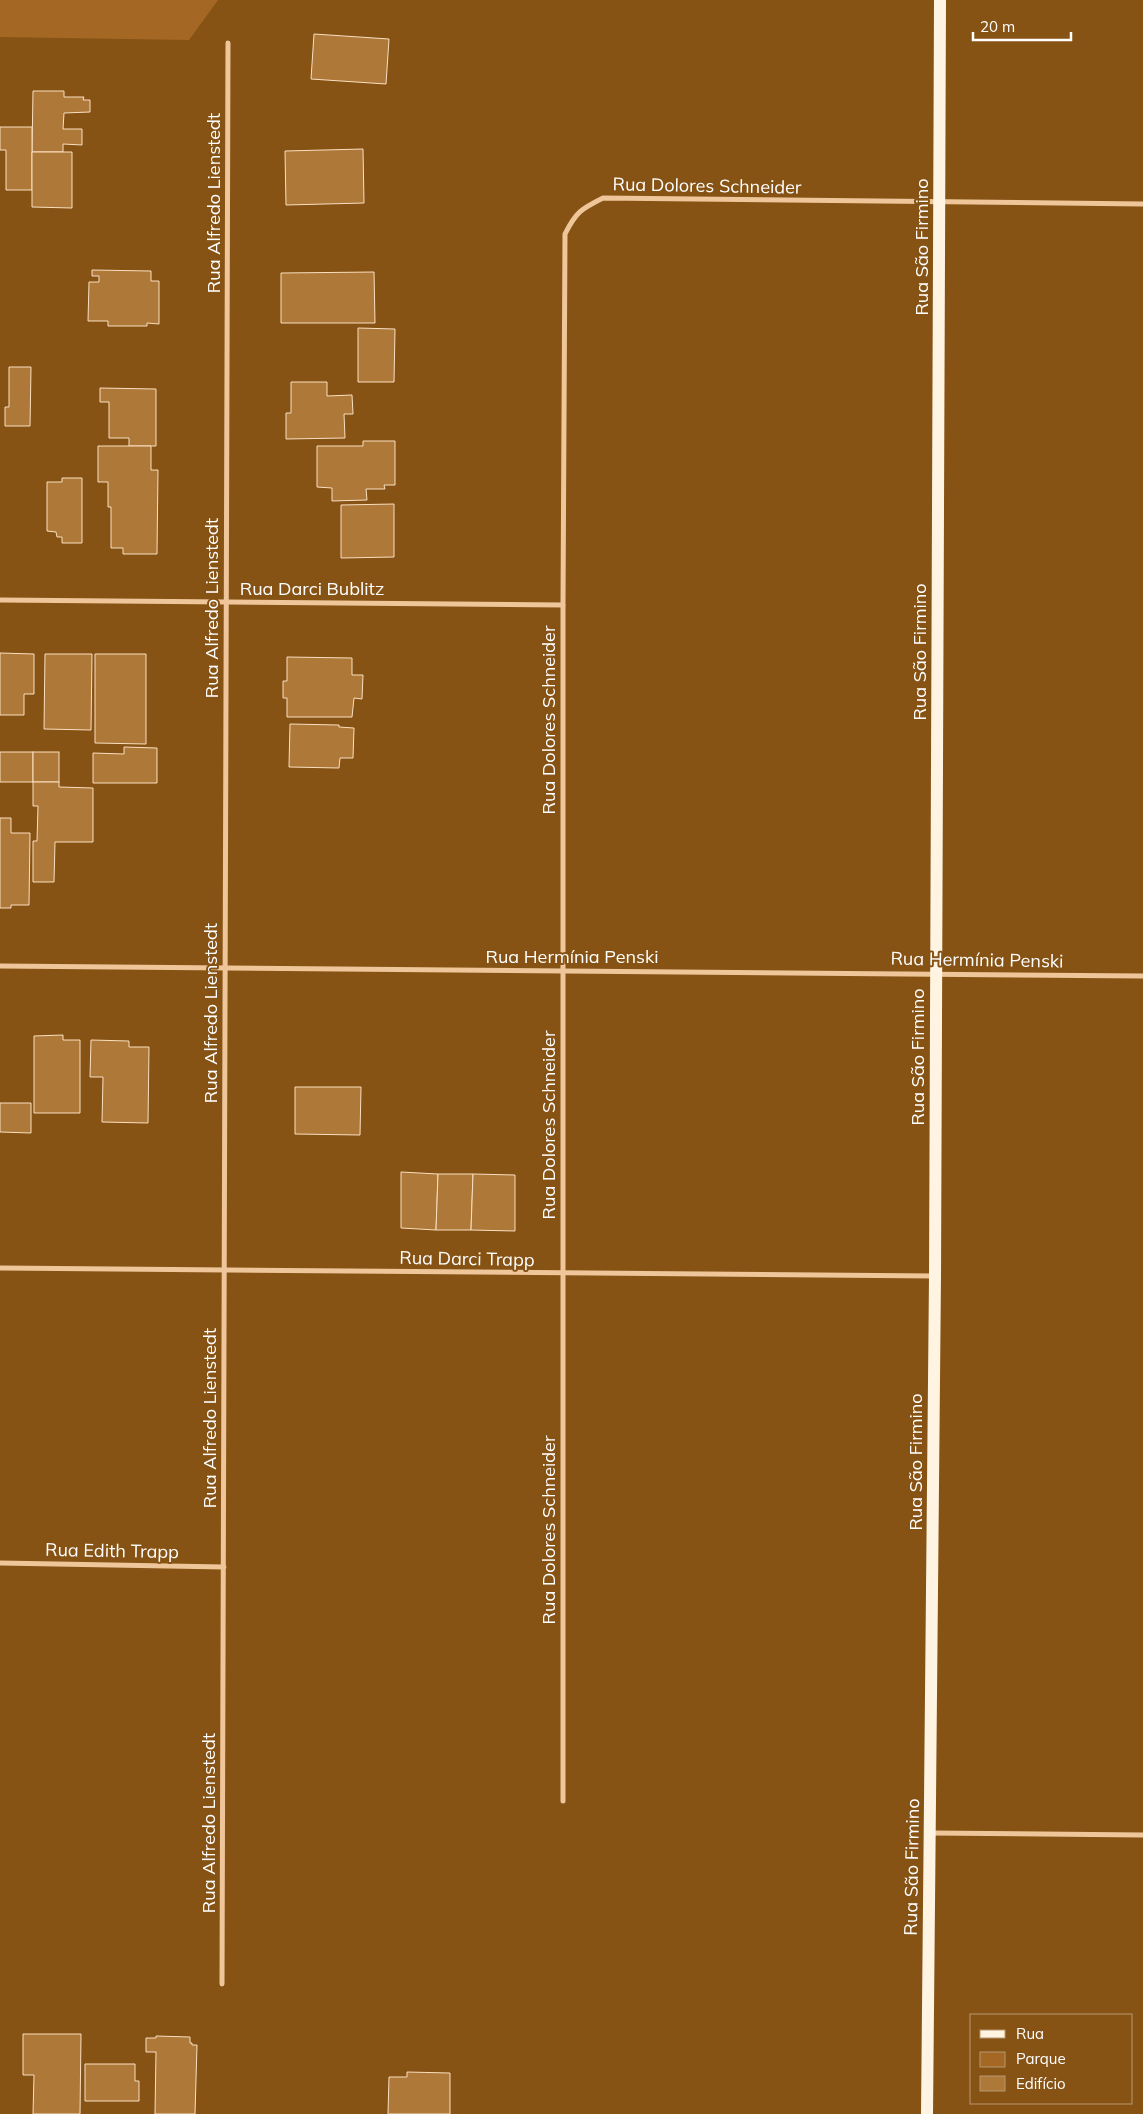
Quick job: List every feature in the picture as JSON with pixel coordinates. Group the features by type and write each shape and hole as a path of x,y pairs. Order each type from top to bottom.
{"main road":[{"name":"Rua São Firmino","path":"926,2114 935,1276 940,0"}],"street":[{"name":"Rua Alfredo Lienstedt","path":"222,1984 228,43"},
{"name":"Rua Dolores Schneider","path":"563,1801 563,254 565,234 574,216 603,198 1143,204"},
{"name":"Rua Darci Bublitz","path":"0,600 563,605"},
{"name":"Rua Hermínia Penski","path":"0,966 1143,976"},
{"name":"Rua Darci Trapp","path":"0,1268 935,1276"},
{"name":"Rua Edith Trapp","path":"0,1562 224,1567"},
{"path":"930,1833 1143,1835"}],"green space":[{"path":"0,0 218,0 189,40 0,37"}],"building":[{"path":"314,34 389,39 386,84 311,79"},
{"path":"33,91 64,91 64,97 84,97 83,100 90,100 90,112 64,113 63,129 82,129 82,145 63,144 63,152 32,152"},
{"path":"0,127 32,127 32,190 6,190 6,150 0,150"},
{"path":"363,149 364,203 286,205 285,151"},
{"path":"32,152 72,152 72,208 32,207"},
{"path":"92,270 151,271 151,281 159,281 159,324 147,323 147,326 108,326 108,321 88,321 89,282 99,282 99,276 92,276"},
{"path":"374,272 375,323 281,323 281,273"},
{"path":"358,328 395,329 394,382 358,382"},
{"path":"9,367 31,367 30,426 5,426 5,407 9,407"},
{"path":"291,382 327,382 327,396 352,395 353,414 344,414 345,438 286,439 286,413 291,413"},
{"path":"100,388 156,389 156,446 129,446 129,438 109,438 109,402 100,402"},
{"path":"363,441 395,441 395,485 384,485 385,489 366,489 367,500 332,501 332,488 317,487 317,446 363,446"},
{"path":"98,446 151,446 151,470 158,470 157,554 123,554 123,548 111,548 111,507 108,507 108,482 98,482"},
{"path":"62,478 82,478 82,543 62,543 62,537 57,537 56,532 47,531 47,482 62,482"},
{"path":"394,504 394,557 341,558 341,505"},
{"path":"0,653 34,654 34,694 24,694 24,715 0,715"},
{"path":"45,654 92,654 91,730 44,729"},
{"path":"95,654 146,654 146,744 95,743"},
{"path":"287,657 352,658 352,675 363,675 362,699 354,698 352,717 287,717 287,698 283,698 283,681 287,681"},
{"path":"290,724 339,725 339,727 354,728 353,758 340,758 339,768 289,767"},
{"path":"124,747 157,748 157,783 93,783 93,753 124,754"},
{"path":"0,752 33,752 33,782 0,782"},
{"path":"33,752 59,752 59,782 33,782"},
{"path":"33,782 59,782 59,787 93,788 93,842 55,842 54,882 33,882 33,841 37,841 38,806 33,806"},
{"path":"0,818 11,818 11,833 30,833 29,905 11,905 11,908 0,908"},
{"path":"63,1035 63,1040 80,1040 80,1113 34,1113 34,1036"},
{"path":"91,1040 129,1041 129,1047 149,1047 148,1123 102,1122 103,1077 90,1077"},
{"path":"295,1087 361,1087 360,1135 295,1134"},
{"path":"0,1103 31,1103 31,1133 0,1132"},
{"path":"401,1172 438,1174 436,1230 401,1228"},
{"path":"438,1174 473,1174 471,1230 436,1230"},
{"path":"473,1174 515,1175 515,1231 471,1230"},
{"path":"23,2034 81,2034 80,2114 33,2114 34,2075 23,2075"},
{"path":"156,2036 190,2037 190,2043 197,2045 195,2114 155,2114 156,2052 146,2052 146,2038 156,2038"},
{"path":"85,2064 135,2064 135,2081 139,2081 139,2101 85,2101"},
{"path":"407,2072 450,2073 450,2114 388,2114 389,2077 407,2077"}]}
